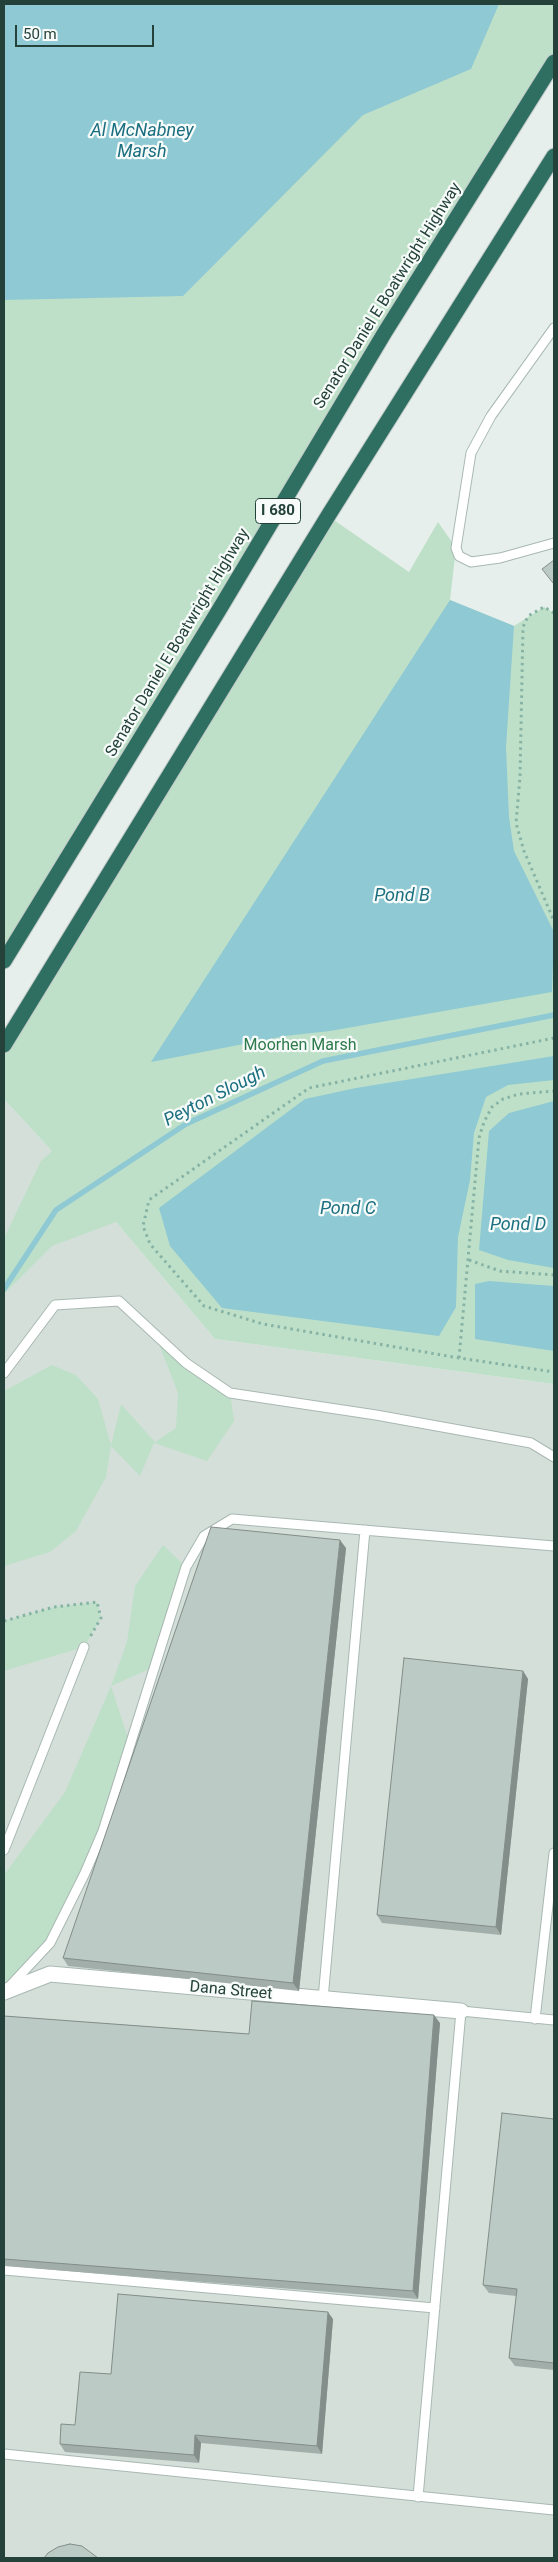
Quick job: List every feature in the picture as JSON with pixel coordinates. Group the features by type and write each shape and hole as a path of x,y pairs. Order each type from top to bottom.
{"highway":[{"name":"Senator Daniel E Boatwright Highway","path":"4,961 219,610 380,340 554,62"},
{"name":"I 680","path":"4,1045 328,516 554,156"}],"street":[{"name":"Dana Street","path":"5,1991 50,1974 461,2011"}],"lane":[{"path":"554,328 491,416 472,453 456,548 459,556 470,562 500,558 554,542"},
{"path":"4,1373 55,1305 118,1301 186,1363 230,1393 376,1415 531,1444 554,1457"},
{"path":"5,1991 50,1943 85,1873 103,1831 186,1567 204,1536 232,1519 554,1546"},
{"path":"323,2000 366,1530"},
{"path":"4,1850 84,1646"},
{"path":"535,2019 554,1853"},
{"path":"418,2497 461,2011 554,2020"},
{"path":"4,2270 435,2308"},
{"path":"4,2454 554,2510"}],"path":[{"path":"554,613 544,607 528,616 524,627 520,777 516,823 524,851 554,921"},
{"path":"554,1038 309,1088 149,1200 143,1226 150,1244 204,1306 263,1324 459,1358 554,1372"},
{"path":"459,1358 479,1138 484,1122 492,1107 503,1099 537,1092 554,1091"},
{"path":"469,1260 500,1271 554,1275"},
{"path":"4,1621 54,1607 98,1602 101,1618 84,1646"}],"shaded area":[{"path":"4,1099 94,1196 215,1339 554,1384 554,2558 4,2558"}],"green space":[{"path":"4,4 554,4 554,62 4,960"},
{"name":"Moorhen Marsh","path":"328,516 409,572 438,522 456,548 450,600 514,626 544,607 554,613 554,1384 215,1339 116,1222 52,1246 4,1294 4,1238 41,1161 52,1151 4,1099 4,1045"},
{"path":"155,1334 230,1393 234,1421 207,1461 154,1443 140,1476 111,1446 106,1477 76,1531 50,1552 4,1566 4,1391 52,1365 76,1375 98,1399 111,1445 121,1404 155,1442 176,1428 178,1393"},
{"path":"163,1545 186,1567 154,1667 111,1686 127,1642 135,1586"},
{"path":"97,1602 101,1618 84,1647 4,1671 4,1621 54,1607"},
{"path":"111,1686 130,1744 103,1831 50,1943 4,1992 4,1875 65,1792"}],"water":[{"name":"Al McNabney Marsh","path":"4,4 499,4 471,69 363,115 183,296 4,300"},
{"name":"Pond B","path":"450,600 514,626 506,747 509,817 514,851 554,932 552,992 330,1031 285,1036 151,1062"},
{"name":"Pond C","path":"554,1056 554,1080 508,1085 486,1097 474,1133 470,1180 458,1237 456,1307 439,1336 222,1308 170,1246 159,1208 305,1099 356,1088"},
{"name":"Pond D","path":"554,1101 554,1268 508,1260 479,1250 489,1131 509,1113"},
{"name":"Pond D","path":"489,1281 554,1286 554,1351 475,1339 475,1284"}],"building":[{"path":"554,560 554,582 553,583 542,569"},
{"path":"211,1527 340,1540 293,1983 63,1958"},
{"path":"404,1658 523,1671 496,1927 377,1915"},
{"path":"252,2001 434,2015 413,2291 4,2259 4,2016 249,2034"},
{"path":"502,2113 554,2119 554,2363 509,2358 517,2289 483,2285"},
{"path":"118,2294 328,2312 317,2446 195,2435 194,2455 60,2444 61,2424 75,2425 80,2372 111,2374"},
{"path":"70,2544 82,2546 98,2558 44,2558 58,2547"}],"waterway":[{"name":"Peyton Slough","path":"4,1289 56,1210 186,1124 323,1061 554,1015"}]}
